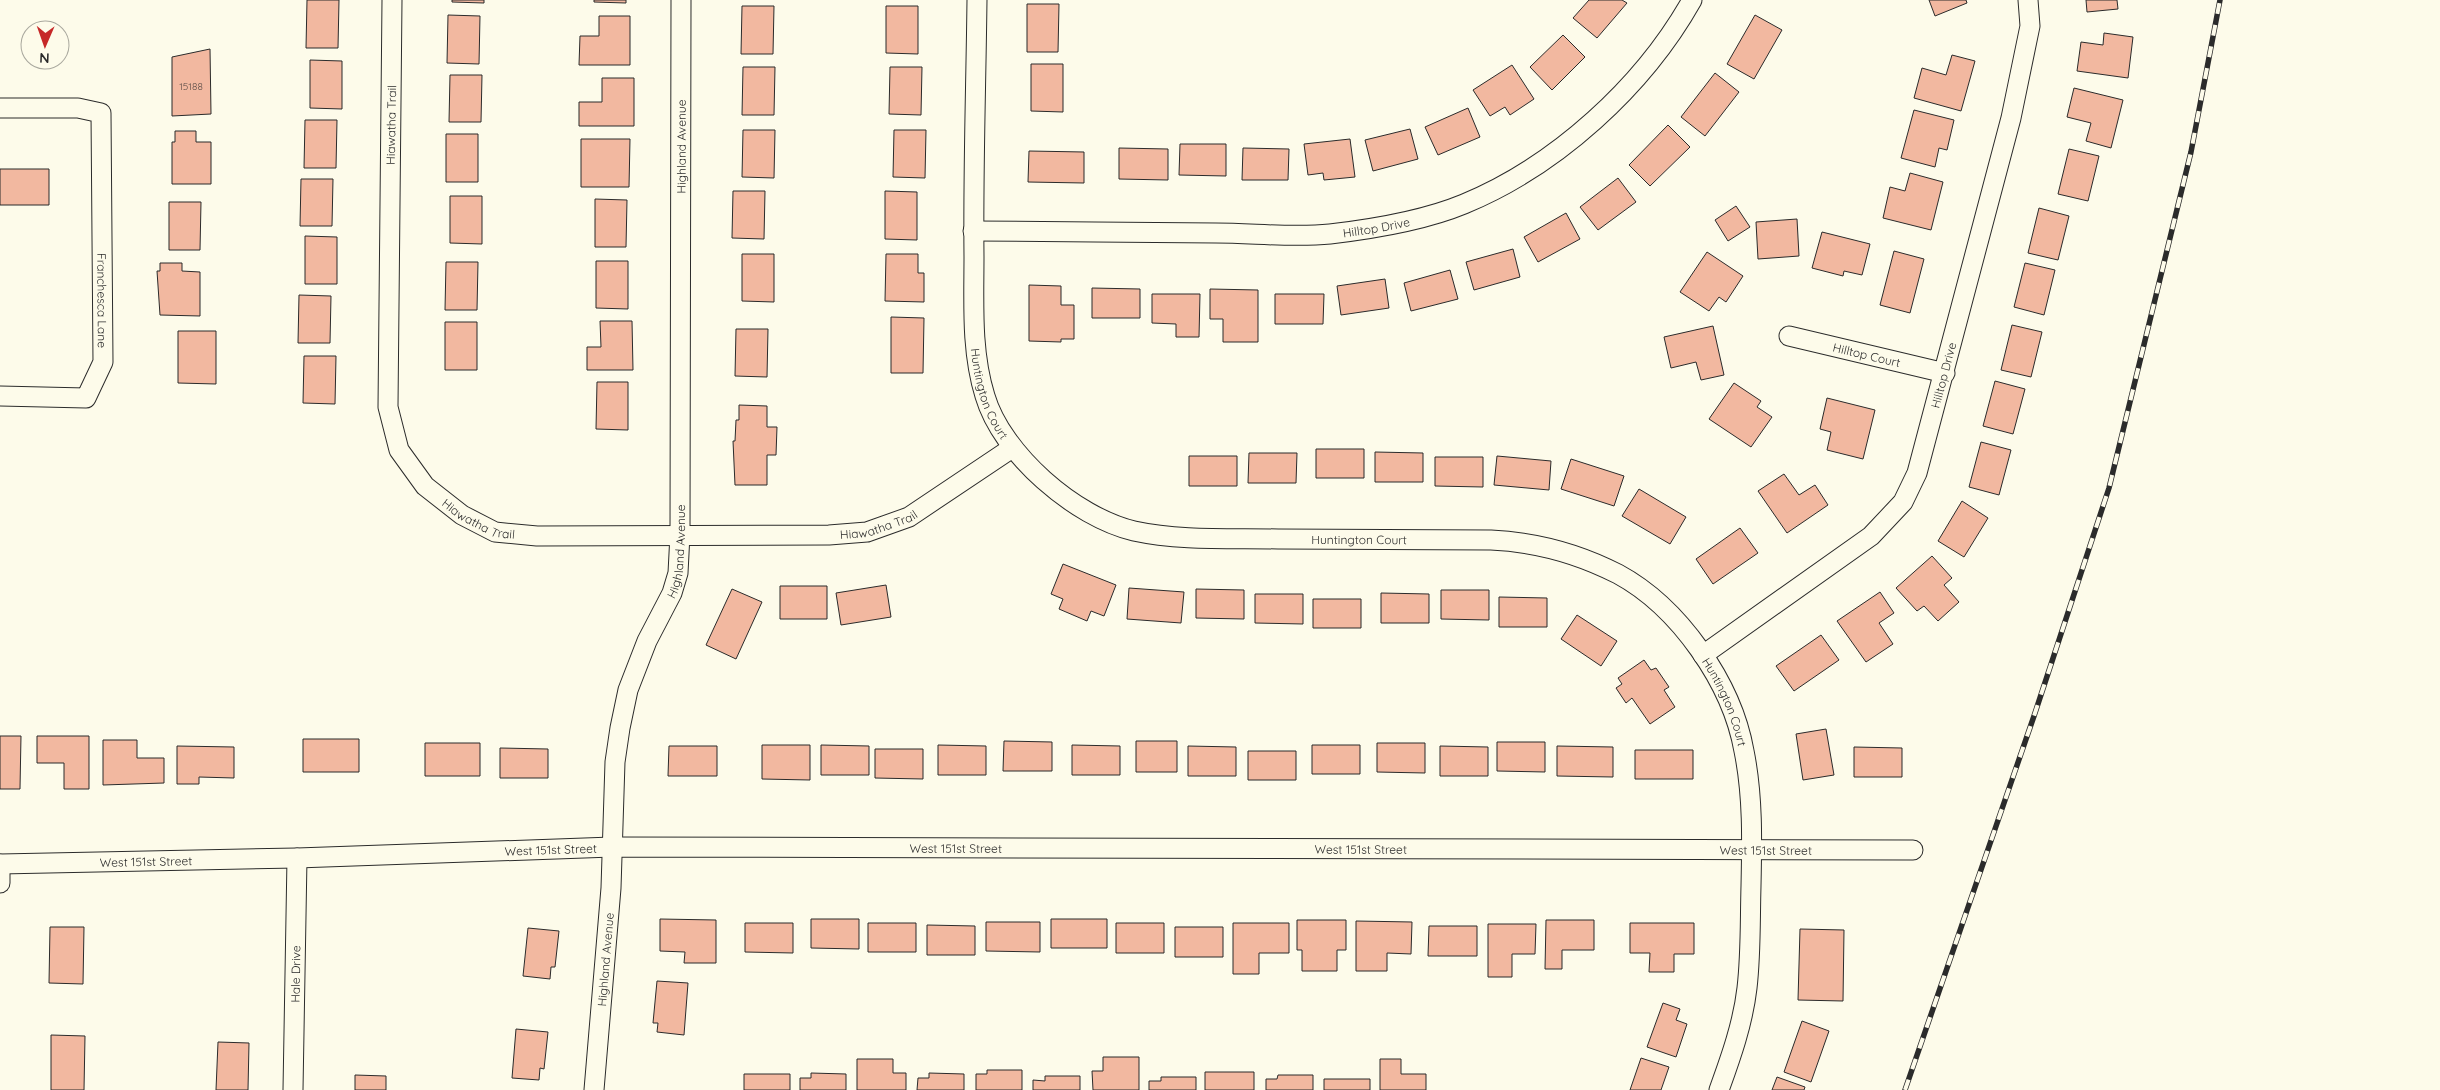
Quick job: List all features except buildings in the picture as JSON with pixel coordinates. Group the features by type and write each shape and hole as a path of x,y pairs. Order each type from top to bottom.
{"street":[{"name":"Hiawatha Trail","path":"392,0 388,407 399,450 425,486 462,515 495,532 537,536 680,534 829,535 867,532 909,518 1012,448"},
{"name":"Highland Avenue","path":"594,1090 612,847 615,762 620,728 628,690 644,649 672,593 678,573 680,534 681,0"},
{"name":"Huntington Court","path":"977,0 973,231 976,356 988,405 1012,448 1054,491 1087,512 1132,530 1196,538 1511,541 1576,556 1618,574 1635,585 1681,626 1703,655 1730,704 1744,749 1748,778 1752,849 1750,955 1747,990 1731,1057 1719,1090"},
{"name":"Hilltop Drive","path":"973,231 1328,234 1416,218 1463,204 1494,189 1538,163 1601,116 1667,42 1692,0"},
{"name":"Hilltop Drive","path":"1703,655 1870,536 1903,502 1917,473 2011,118 2030,26 2028,0"},
{"name":"Franchesca Lane","path":"0,108 78,108 101,113 103,362 86,398 0,396"},
{"name":"Hilltop Court","path":"1789,336 1945,373"},
{"name":"West 151st Street","path":"0,864 298,858 612,847 1913,850"},
{"name":"Hale Drive","path":"293,1090 298,858"},
{"path":"0,864 0,883"}],"railway":[{"path":"1905,1090 2034,716 2109,488 2191,152 2220,0"}]}
